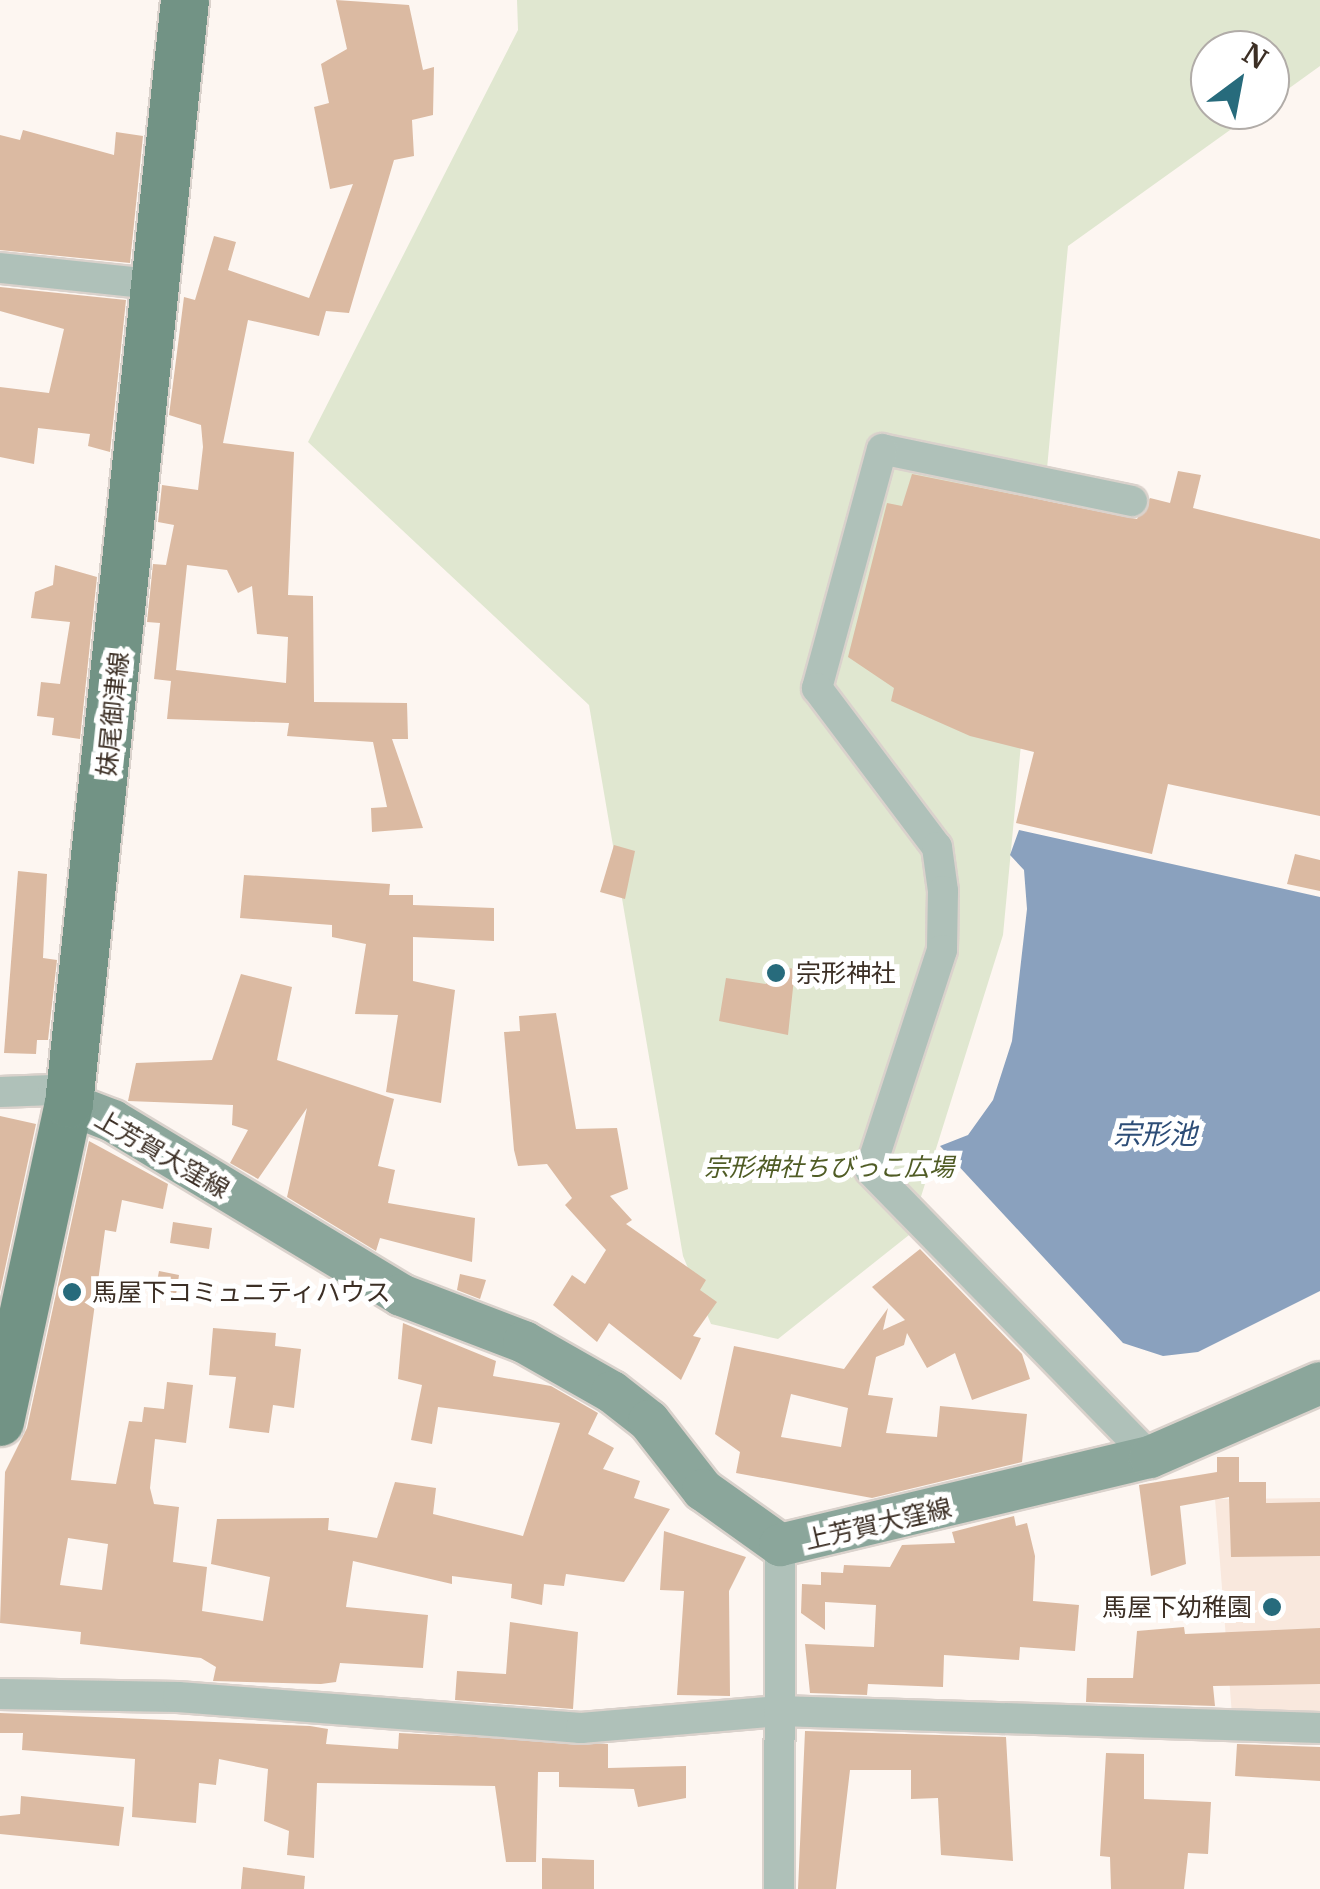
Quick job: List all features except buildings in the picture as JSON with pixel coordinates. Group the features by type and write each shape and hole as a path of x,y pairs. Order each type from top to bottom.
{"main road":[{"name":"妹尾御津線","path":"0,1422 69,1104 162,286 186,0"},
{"name":"上芳賀大窪線","path":"69,1104 113,1121 402,1295 524,1342 612,1392 648,1421 703,1490 780,1545 1150,1457 1320,1383"}],"street":[{"path":"0,268 162,286"},
{"path":"1132,501 882,449 816,688 937,848 943,891 942,950 870,1170 1150,1457"},
{"path":"0,1092 53,1090 69,1104"},
{"path":"779,1889 780,1545"},
{"path":"0,1694 178,1697 581,1728 779,1711 1320,1728"}],"shaded area":[{"name":"馬屋下幼稚園","path":"1320,1498 1320,1715 1232,1715 1215,1499"}],"green space":[{"name":"宗形神社ちびっこ広場","path":"517,0 1320,0 1320,66 1290,88 1290,30 1190,30 1190,130 1230,130 1068,246 1003,935 909,1235 778,1339 711,1324 683,1256 589,705 308,442 518,30"}],"water":[{"name":"宗形池","path":"1019,830 1320,897 1320,1291 1198,1352 1163,1356 1123,1343 940,1146 968,1135 993,1100 1012,1041 1027,909 1024,870 1010,855"}],"place":[{"name":"宗形神社","path":"776,973"},
{"name":"馬屋下コミュニティハウス","path":"72,1292"},
{"name":"馬屋下幼稚園","path":"1272,1607"}]}
